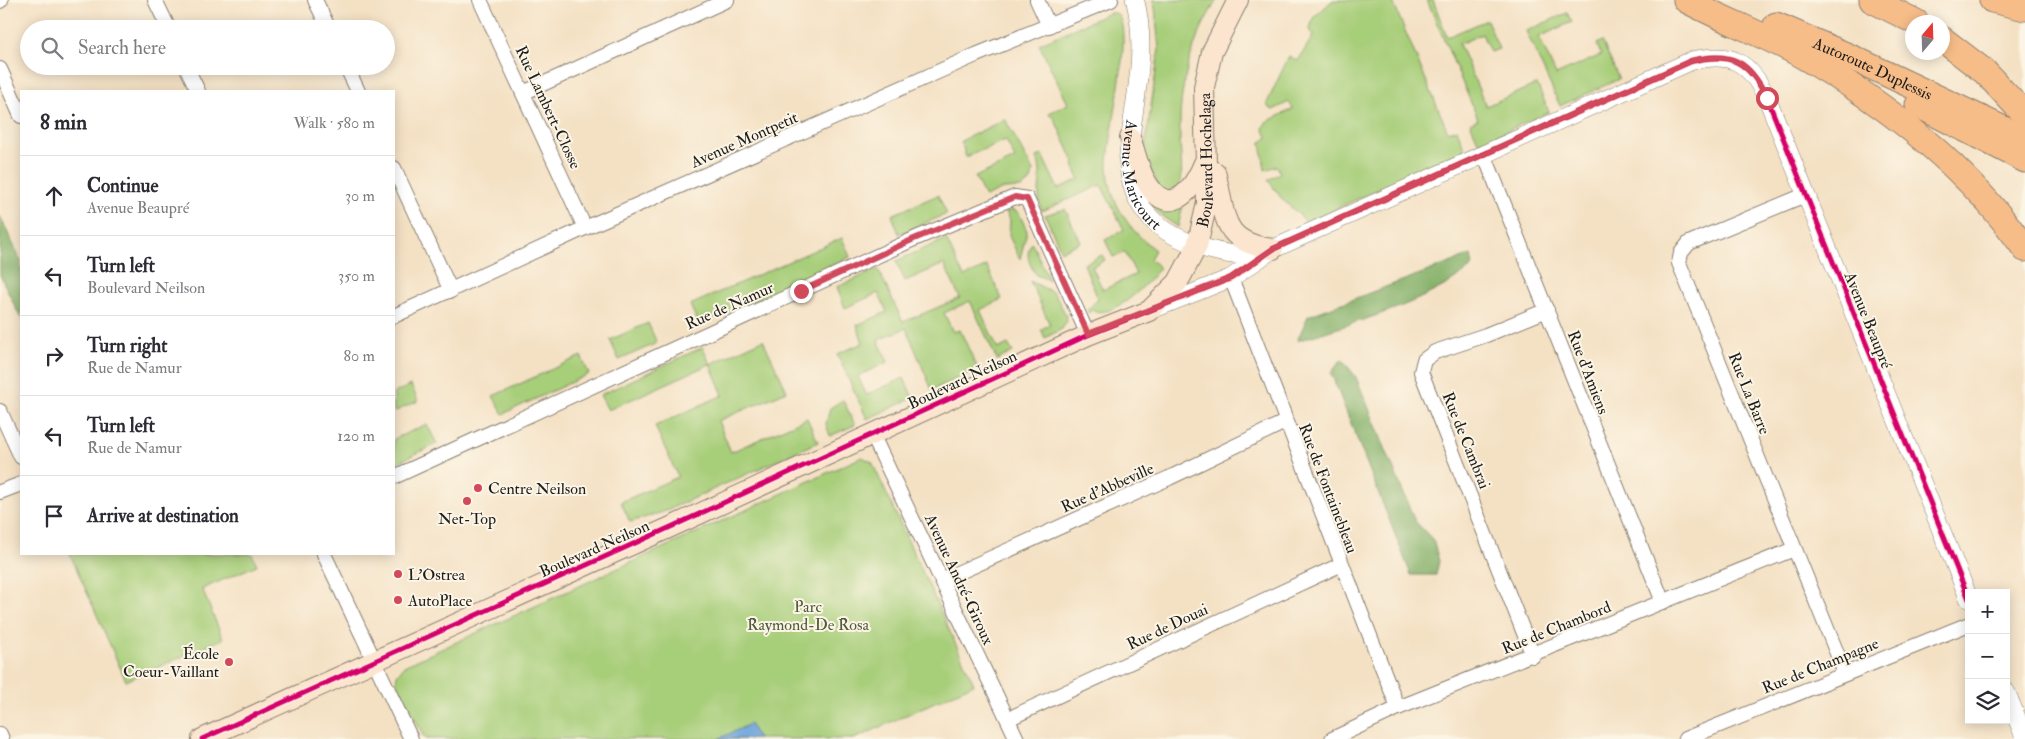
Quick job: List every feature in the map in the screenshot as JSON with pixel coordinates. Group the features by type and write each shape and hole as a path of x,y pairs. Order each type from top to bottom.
{"highway":[{"path":"1686,0 1798,54 1880,104 1933,148 1978,193 2025,250"},
{"name":"Autoroute Duplessis","path":"1719,0 1855,58 1984,119 2018,150"},
{"path":"1872,0 1905,16"},
{"path":"1992,0 2025,8"},
{"path":"1785,29 1945,120 2018,150"},
{"path":"1950,45 1985,72 2025,115"}],"main road":[{"name":"Boulevard Hochelaga","path":"1149,311 1178,282 1197,246 1207,204 1203,107 1207,67 1219,35 1238,0"},
{"path":"1130,138 1144,177 1152,190 1160,197 1175,200 1186,195 1198,179 1204,162 1205,139"},
{"path":"1205,139 1218,182 1222,207 1231,229 1240,239 1253,246 1273,249"},
{"name":"Boulevard Neilson","path":"202,739 1088,334 1149,311"}],"street":[{"path":"155,0 165,20"},
{"path":"315,0 325,20"},
{"name":"Rue Lambert-Closse","path":"480,0 585,228"},
{"path":"524,93 727,0"},
{"path":"1037,0 1049,26"},
{"name":"Avenue Montpetit","path":"395,316 585,228 976,55 1111,0"},
{"name":"Avenue Maricourt","path":"1135,0 1142,44 1130,138 1129,176 1138,203 1158,227 1171,236 1197,246 1240,256 1250,256 1273,249"},
{"name":"Boulevard Neilson","path":"1149,311 1231,278 1273,249 1691,61 1717,56 1734,60"},
{"name":"Avenue Beaupré","path":"1734,60 1753,73 1759,82 1965,589"},
{"path":"0,69 20,114"},
{"path":"190,75 198,90"},
{"path":"350,75 358,90"},
{"name":"Rue d'Amiens","path":"1484,154 1663,602"},
{"path":"395,170 451,291"},
{"name":"Rue La Barre","path":"1805,195 1689,243 1681,253 1679,263 1845,674"},
{"name":"Rue de Namur","path":"395,477 914,239 1015,197 1027,199 1088,334"},
{"name":"Rue de Fontainebleau","path":"1231,278 1340,565 1398,708"},
{"name":"Rue de Cambrai","path":"1533,656 1421,372 1424,360 1435,352 1486,335 1547,310"},
{"path":"0,411 20,455"},
{"name":"Rue d'Abbeville","path":"942,580 1169,478 1285,422"},
{"name":"Avenue André-Giroux","path":"872,434 1017,739"},
{"path":"0,492 20,484"},
{"name":"Rue de Chambord","path":"1332,739 1355,734 1398,708 1533,656 1794,549"},
{"path":"324,555 411,739"},
{"name":"Rue de Douai","path":"1008,719 1340,565"},
{"name":"Rue de Champagne","path":"1685,739 1965,626"},
{"path":"2010,702 2025,738"},
{"path":"0,734 2,739"}],"green space":[{"path":"1152,0 1217,0 1201,29 1185,76 1180,132 1181,183 1172,191 1160,190 1144,155 1159,49 1155,7"},
{"path":"1333,0 1392,0 1448,132 1457,129 1465,150 1307,222 1282,199 1268,180 1280,173 1277,166 1265,170 1261,142 1268,138 1263,129 1266,122 1293,109 1289,102 1273,110 1268,107 1267,103 1289,56 1298,61 1313,36 1310,29 1313,18"},
{"path":"1427,0 1433,0 1447,37 1487,20 1499,49 1490,52 1482,34 1459,44 1486,106 1537,84 1549,112 1479,143 1470,123 1478,119"},
{"path":"1109,13 1116,13 1121,23 1123,39 1122,61 1109,153 1109,180 1116,203 1122,214 1137,234 1155,250 1150,259 1160,268 1139,291 1120,305 1110,310 1101,312 1092,310 1089,313 1087,310 1098,299 1084,264 1102,255 1105,260 1092,267 1103,290 1136,274 1125,252 1113,257 1105,240 1124,230 1101,185 1042,211 1039,198 1040,172 1037,157 1042,155 1058,189 1079,179 1073,165 1075,164 1053,116 1051,117 1049,113 1068,104 1039,44"},
{"path":"1567,13 1572,22 1539,37 1556,75 1601,55 1597,44 1602,41 1619,79 1560,106 1526,31"},
{"path":"1005,119 1033,171 1031,181 1021,188 1003,189 985,197 975,177 1015,159 1006,140 966,157 961,141"},
{"path":"938,195 947,214 899,234 892,215"},
{"path":"1153,202 1183,205 1178,227 1163,217 1151,204"},
{"path":"1065,209 1081,242 1061,251 1045,215"},
{"path":"1012,210 1019,213 1027,231 1020,259 1009,236 1010,220 1006,212"},
{"path":"0,216 20,259 20,317 0,275"},
{"path":"842,238 850,257 699,325 690,305"},
{"path":"946,239 964,277 987,266 1002,299 980,310 998,349 1008,344 1013,352 997,360 970,301 944,313 953,332 960,330 978,369 932,390 906,328 878,340 888,362 858,376 866,395 904,378 913,398 867,419 837,354 863,343 857,325 887,312 878,293 845,308 837,287 878,269 903,322 960,298 944,264 905,281 896,261"},
{"path":"1032,243 1049,280 1036,275 1032,267 1028,251"},
{"path":"1471,255 1473,266 1434,292 1389,311 1297,341 1308,316"},
{"path":"1030,281 1054,293 1066,315 1067,321 1062,329 1045,338 1041,329 1050,325"},
{"path":"648,323 657,343 619,360 610,340"},
{"path":"763,340 787,391 718,421 731,452 807,418 818,442 663,512 630,522 621,502 678,477 655,426 723,395 710,364"},
{"path":"703,347 710,364 608,410 600,395"},
{"path":"581,356 589,374 503,414 493,396"},
{"path":"1342,359 1356,377 1415,521 1433,540 1439,561 1436,575 1411,575 1331,373"},
{"path":"411,385 418,401 395,412 395,393"},
{"path":"843,400 855,425 830,436 826,424 830,408"},
{"path":"427,424 437,444 395,464 395,439"},
{"name":"Parc Raymond-De Rosa","path":"862,457 872,462 974,684 854,739 425,739 396,681 397,675 404,666"},
{"path":"70,555 252,555 257,565 202,589 223,639 126,681"}],"water":[{"path":"750,724 758,739 718,739"}],"cycle path":[{"path":"202,739 673,526 1088,335 1231,278 1273,249 1691,61 1705,58 1717,57 1728,59 1746,67 1767,98 1965,589"}],"place":[{"name":"Centre Neilson","path":"478,488"},
{"name":"Net-Top","path":"467,501"},
{"name":"L'Ostrea","path":"398,574"},
{"name":"AutoPlace","path":"398,600"},
{"name":"École Coeur-Vaillant","path":"229,662"}],"route":[{"path":"801,291 914,239 1015,197 1027,199 1088,334 1231,278 1273,249 1313,233 1691,61 1717,56 1743,64 1753,73 1767,98"}]}
